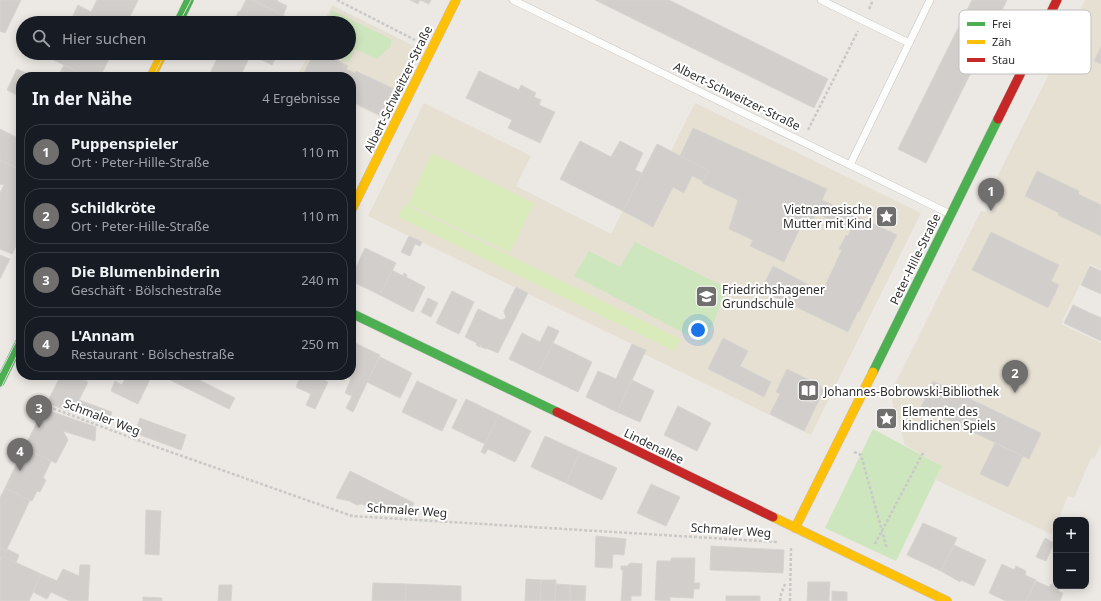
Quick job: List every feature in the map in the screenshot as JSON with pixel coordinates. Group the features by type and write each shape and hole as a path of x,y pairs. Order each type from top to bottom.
{"street":[{"path":"181,16 189,0"},
{"name":"Albert-Schweitzer-Straße","path":"356,201 456,0"},
{"name":"Peter-Hille-Straße","path":"1052,10 1057,0"},
{"path":"154,72 160,60"},
{"name":"Peter-Hille-Straße","path":"795,528 1020,74"},
{"name":"Lindenallee","path":"356,315 947,601"},
{"path":"0,382 16,350"}],"lane":[{"name":"Albert-Schweitzer-Straße","path":"513,0 950,214"},
{"path":"821,0 909,43"},
{"path":"850,165 930,0"}],"path":[{"path":"337,0 432,49"},
{"path":"802,141 874,0"},
{"name":"Schmaler Weg","path":"44,405 148,444 352,516 780,542"},
{"path":"838,443 861,455 889,558 884,571"},
{"path":"866,562 924,451"},
{"path":"788,543 791,547 790,601"},
{"path":"780,601 784,584"}],"shaded area":[{"path":"1085,0 1101,0 1101,269 1090,264 1061,324 1101,343 1101,444 1094,459 1091,458 1074,498 1068,496 1059,517 1053,517 1053,530 1051,534 936,480 942,466 905,445 890,394 981,211 990,213 996,201 988,195 1049,74 1091,74 1091,10 1080,10"},
{"path":"332,5 354,16 326,16"},
{"path":"356,17 416,47 381,117 356,105 356,72 299,72 305,60 356,60"},
{"name":"Friedrichshagener Grundschule","path":"424,103 531,156 516,186 611,234 657,144 671,151 695,103 921,213 811,435 644,354 646,351 368,216"}],"green space":[{"path":"332,10 344,16 329,16"},
{"path":"356,22 391,39 391,46 377,59 356,49"},
{"path":"432,153 534,203 510,253 408,204"},
{"path":"404,204 680,339 674,351 398,217"},
{"path":"635,242 727,288 705,344 574,276 589,251 620,267"},
{"path":"873,429 942,466 896,561 825,528"}],"building":[{"path":"0,0 21,0 5,33 0,31"},
{"path":"97,0 138,0 130,16 73,16 78,5 91,12"},
{"path":"246,0 252,0 285,16 236,16 239,11 240,12"},
{"path":"252,0 278,0 277,1 287,6 283,15"},
{"path":"410,0 420,0 418,4"},
{"path":"420,0 431,0 429,4"},
{"path":"595,0 669,0 828,79 814,108"},
{"path":"972,0 1007,0 1002,10 967,10"},
{"path":"959,26 959,74 970,74 926,163 898,149"},
{"path":"1101,47 1101,64 1094,61"},
{"path":"54,60 108,60 102,72 79,72"},
{"path":"216,60 248,60 242,72 210,72"},
{"path":"262,60 274,60 272,65"},
{"path":"310,60 336,60 348,66 346,69 353,72 304,72"},
{"path":"64,65 79,72 60,72"},
{"path":"17,69 24,72 16,72 16,94 7,90"},
{"path":"479,71 519,90 521,85 536,93 534,97 541,100 539,105 555,112 540,143 508,128 512,120 466,98"},
{"path":"356,72 394,89 381,116 356,104"},
{"path":"693,128 827,189 822,200 857,216 851,230 816,213 812,221 805,218 784,262 750,246 753,240 729,229 738,200 702,183 708,170 680,156"},
{"path":"0,129 16,137 16,168 0,160"},
{"path":"580,141 611,157 620,141 643,153 635,170 642,173 623,211 560,179"},
{"path":"657,144 708,170 703,181 692,176 684,193 673,187 653,227 623,211"},
{"path":"0,160 16,168 16,246 12,254 0,249 0,193 4,185 0,184"},
{"path":"1037,171 1079,191 1078,194 1101,205 1101,236 1058,215 1059,213 1025,196"},
{"path":"857,216 897,235 848,332 761,290 773,266 822,292 842,250 839,249 846,235 848,236"},
{"path":"991,232 1059,265 1051,281 1059,285 1048,308 972,270"},
{"path":"409,236 422,242 420,246 415,244 410,256 401,252"},
{"path":"365,248 396,263 380,295 356,283 356,267"},
{"path":"0,255 10,259 0,279"},
{"path":"1090,266 1101,271 1101,294 1081,285"},
{"path":"392,270 403,276 404,273 407,275 406,277 425,287 413,312 380,295"},
{"path":"516,287 528,293 498,353 481,347 481,345 480,347 476,345 477,343 465,337 478,309 501,320 506,318 504,311"},
{"path":"452,291 474,302 459,334 436,323"},
{"path":"428,298 438,303 431,317 421,312"},
{"path":"1073,305 1101,318 1101,341 1064,323"},
{"path":"548,326 559,331 538,373 509,359 522,333 540,342"},
{"path":"723,338 748,351 740,366 771,382 764,397 708,369"},
{"path":"356,343 380,355 353,412 346,408 352,396 345,393 351,380 356,380"},
{"path":"553,343 592,362 578,392 538,373"},
{"path":"632,344 646,350 617,412 586,397 598,371 616,379"},
{"path":"380,357 412,373 400,398 367,382"},
{"path":"787,369 821,386 820,388 824,390 804,431 770,414 780,394 776,392"},
{"path":"58,380 83,380 88,382 79,400 112,412 107,425 47,403"},
{"path":"124,380 150,380 138,404 111,391 115,381 122,385"},
{"path":"170,380 199,380 235,398 229,409"},
{"path":"299,380 323,380 328,382 315,409 306,405 311,394 296,387"},
{"path":"632,380 654,391 640,422 617,412"},
{"path":"417,381 457,400 442,431 402,412"},
{"path":"933,381 1041,433 1029,459 921,407"},
{"path":"466,399 499,415 485,444 452,428"},
{"path":"678,406 711,423 697,451 664,435"},
{"path":"44,409 96,427 95,441 63,431 68,440 56,463 24,448"},
{"path":"499,415 531,431 515,462 488,449 485,454 481,452"},
{"path":"140,418 186,435 181,450 135,433"},
{"path":"545,436 580,452 566,483 531,467"},
{"path":"995,443 1023,456 1008,487 980,474"},
{"path":"24,448 51,461 43,478 46,480 40,492 37,491 32,501 5,488"},
{"path":"580,452 617,468 602,500 566,483"},
{"path":"350,471 414,503 411,509 408,511 398,509 397,512 369,504 368,507 362,504 357,505 349,501 336,498"},
{"path":"651,484 680,497 666,526 637,513"},
{"path":"5,488 30,500 6,551 0,548 0,498"},
{"path":"146,510 161,511 159,555 145,554"},
{"path":"923,523 957,538 941,571 907,555"},
{"path":"596,536 626,539 624,555 613,554 612,568 595,567"},
{"path":"1045,538 1053,542 1046,561 1036,557"},
{"path":"954,545 986,560 974,586 961,580 960,582 941,571"},
{"path":"711,546 784,550 783,573 710,570"},
{"path":"0,548 6,551 7,549 19,555 16,563 2,556 0,558"},
{"path":"2,556 41,574 29,601 0,601 0,561"},
{"path":"671,558 695,558 694,583 700,583 699,589 694,589 693,598 670,597 670,601 655,600 657,561 671,561"},
{"path":"632,563 642,564 641,596 631,596 631,601 621,601 623,570 621,570 621,566 628,566"},
{"path":"1002,564 1014,570 1016,566 1026,571 1025,575 1036,580 1026,601 1006,601 989,593"},
{"path":"80,565 90,565 88,601 70,601 51,592 47,599 33,592 41,574 57,581 63,569 79,576"},
{"path":"526,579 541,580 540,601 525,601"},
{"path":"541,580 556,580 555,601 540,601"},
{"path":"1036,581 1049,587 1051,584 1053,585 1053,589 1059,589 1058,591 1063,593 1060,601 1026,601"},
{"path":"808,582 830,582 829,601 807,601"},
{"path":"373,583 406,584 405,601 372,601"},
{"path":"406,584 461,586 461,601 405,601"},
{"path":"556,584 570,585 570,601 555,601"},
{"path":"219,585 232,585 231,601 218,601"},
{"path":"570,585 586,586 585,601 570,601"},
{"path":"832,591 847,592 847,601 832,601"},
{"path":"726,596 760,596 760,601 726,601"},
{"path":"143,597 162,598 162,601 143,601"}],"tram line":[{"path":"183,16 191,0"},
{"path":"156,72 162,60"},
{"path":"0,373 16,342"},
{"path":"0,390 16,357"}],"traffic: fast":[{"path":"181,16 189,0"},
{"path":"873,372 998,119"},
{"path":"356,315 557,412"},
{"path":"0,382 16,350"}],"traffic: slow":[{"path":"356,201 456,0"},
{"path":"154,72 160,60"},
{"path":"795,528 873,372"},
{"path":"773,517 947,601"}],"traffic: jam":[{"path":"1052,10 1057,0"},
{"path":"998,119 1020,74"},
{"path":"557,412 773,517"}],"place":[{"name":"Puppenspieler","path":"991,211"},
{"name":"Vietnamesische Mutter mit Kind","path":"887,216"},
{"name":"Friedrichshagener Grundschule","path":"707,296"},
{"name":"Johannes-Bobrowski-Bibliothek","path":"808,391"},
{"name":"Schildkröte","path":"1015,393"},
{"name":"Elemente des kindlichen Spiels","path":"887,418"},
{"name":"Die Blumenbinderin","path":"39,428"},
{"name":"L'Annam","path":"20,471"}]}
